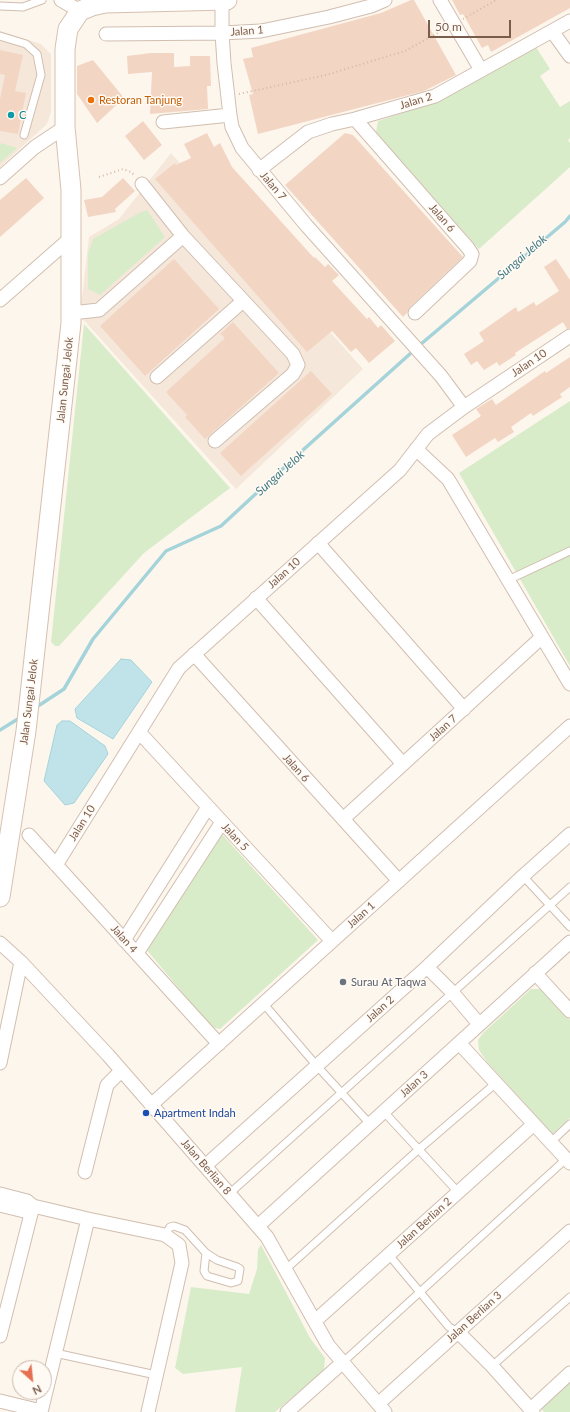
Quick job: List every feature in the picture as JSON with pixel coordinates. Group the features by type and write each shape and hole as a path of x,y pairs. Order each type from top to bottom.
{"street":[{"path":"60,0 80,11 105,3 225,0"},
{"name":"Jalan 7","path":"225,0 222,33 230,116 232,127 242,148 306,225 441,376 464,407"},
{"name":"Jalan 1","path":"106,34 222,33 261,31 329,17 371,6 385,0"},
{"path":"440,0 481,70"},
{"name":"Jalan Sungai Jelok","path":"0,897 32,683 70,331 72,190 65,127 65,49 68,29 80,11"},
{"name":"Jalan 2","path":"259,170 308,132 435,96 570,21"},
{"path":"552,31 570,56"},
{"path":"163,122 230,116"},
{"name":"Jalan 6","path":"355,119 472,254 470,261 414,313"},
{"path":"0,178 35,147 65,127"},
{"path":"142,184 184,236 293,354 298,365 294,374 215,441"},
{"path":"71,313 99,310 184,236"},
{"path":"0,300 72,237"},
{"path":"157,377 244,300"},
{"name":"Jalan 10","path":"56,865 179,668 400,470 428,434 464,407 570,336"},
{"path":"416,449 448,479 570,684"},
{"path":"318,543 464,709"},
{"path":"256,598 403,764"},
{"name":"Jalan 7","path":"343,819 542,637"},
{"name":"Jalan 6","path":"194,654 399,881"},
{"name":"Jalan 1","path":"151,1105 570,726"},
{"name":"Jalan 5","path":"139,732 332,942"},
{"path":"124,940 208,807"},
{"path":"137,954 222,822"},
{"name":"Jalan 2","path":"205,1166 427,966 570,834"},
{"name":"Jalan 4","path":"29,835 219,1044"},
{"name":"Jalan 3","path":"258,1226 570,942"},
{"name":"Jalan Berlian 8","path":"0,943 21,962 121,1071 258,1226 267,1237 286,1269 328,1345 382,1408"},
{"path":"0,1063 21,962"},
{"path":"427,966 452,992 479,1024"},
{"path":"535,973 570,1010"},
{"path":"459,1043 568,1161"},
{"path":"85,1172 106,1084 121,1071"},
{"name":"Jalan Berlian 2","path":"315,1322 534,1124"},
{"path":"0,1194 27,1201 33,1206 165,1235 180,1245 182,1263 148,1412"},
{"path":"0,1205 24,1210 33,1206"},
{"path":"0,1336 33,1206"},
{"path":"0,1401 41,1411 88,1219"},
{"name":"Jalan Berlian 3","path":"382,1408 458,1332 570,1231"},
{"path":"458,1332 492,1366 532,1411 570,1373"},
{"path":"287,1412 342,1363"}],"lane":[{"path":"0,6 23,6 42,0"},
{"path":"0,36 26,44 37,54 41,75 24,135"},
{"path":"508,580 570,550"},
{"path":"523,876 570,927"},
{"path":"229,1194 570,887"},
{"path":"264,1003 317,1066 370,1124"},
{"path":"286,1269 418,1150 496,1083"},
{"path":"384,1112 458,1192"},
{"path":"551,1142 570,1124"},
{"path":"342,1363 568,1161"},
{"path":"165,1235 170,1228 174,1226 185,1230 206,1253 217,1260 237,1266 240,1269 238,1281 231,1283 207,1276 204,1271 206,1253"},
{"path":"389,1255 449,1327 458,1332"},
{"path":"492,1366 570,1297"},
{"path":"55,1353 156,1376"}],"path":[{"path":"228,96 326,75 405,51 496,0"},
{"path":"99,177 123,168 132,172"}],"shaded area":[{"path":"0,31 41,44 51,54 51,112 47,124 0,167"},
{"path":"171,153 363,369 236,489 80,316 89,237 119,219"}],"green space":[{"path":"536,47 550,69 540,76 560,107 570,101 570,138 568,140 570,143 570,167 479,249 376,132 378,121 439,101"},
{"path":"1,143 17,148 0,163 0,146"},
{"path":"147,210 165,237 100,295 88,289 88,253 93,239"},
{"path":"84,324 230,488 144,553 59,646 55,646 51,642"},
{"path":"570,401 570,666 459,473"},
{"path":"220,832 318,940 220,1029 211,1027 146,949"},
{"path":"531,989 543,989 570,1020 570,1118 553,1134 487,1062 479,1050 478,1040 483,1033"},
{"path":"261,1245 310,1338 325,1358 324,1370 275,1412 235,1412 242,1367 183,1374 175,1368 191,1287 249,1294 257,1269 258,1249"},
{"path":"570,1379 570,1412 544,1412 539,1407"}],"water":[{"path":"121,659 131,660 152,682 113,739 77,718 75,709"},
{"path":"62,721 70,721 105,746 108,754 74,803 65,805 44,781 57,725"}],"building":[{"path":"414,0 456,75 424,91 258,134 249,95 253,94 243,59 253,57 251,48 381,13"},
{"path":"452,0 570,0 570,8 491,52 488,45 482,48 463,14 460,15"},
{"path":"0,50 23,55 15,91 26,93 18,134 0,131 0,99 5,75 0,74"},
{"path":"151,53 174,53 174,67 190,66 190,56 210,56 211,86 207,86 208,109 150,114 152,72 128,74 127,56"},
{"path":"93,60 124,98 97,123 77,94 77,66"},
{"path":"143,121 162,145 144,160 125,136"},
{"path":"207,133 214,147 220,143 232,167 314,258 315,257 325,267 328,264 339,275 332,281 367,319 369,317 378,328 381,325 395,341 369,363 356,348 351,352 332,331 307,352 155,179 175,163 176,165 191,158 184,144"},
{"path":"345,133 353,135 463,257 410,307 403,317 285,185"},
{"path":"26,178 44,198 0,237 0,200"},
{"path":"123,178 135,191 115,209 116,212 88,217 84,200 102,197"},
{"path":"174,259 219,309 145,376 100,326"},
{"path":"556,259 570,280 570,328 567,329 563,322 515,353 516,355 499,366 497,362 484,370 477,361 471,365 464,354 484,341 479,333 516,307 518,312 534,302 536,306 559,291 544,267"},
{"path":"233,322 279,373 205,439 185,417 187,415 166,392 225,338 220,334"},
{"path":"570,357 570,387 560,394 562,397 533,416 531,413 511,427 514,432 498,442 495,438 466,457 452,435 481,416 476,409 492,399 496,405 545,371 546,373"},
{"path":"311,371 332,394 241,476 220,453"}],"waterway":[{"name":"Sungai Jelok","path":"35,708 64,689 93,639 166,551 221,526 421,344 565,222 570,216"},
{"name":"Sungai Jelok","path":"0,730 21,717"}],"place":[{"name":"Restoran Tanjung","path":"91,100"},
{"name":"C","path":"11,115"},
{"name":"Surau At Taqwa","path":"343,982"},
{"name":"Apartment Indah","path":"146,1113"}]}
